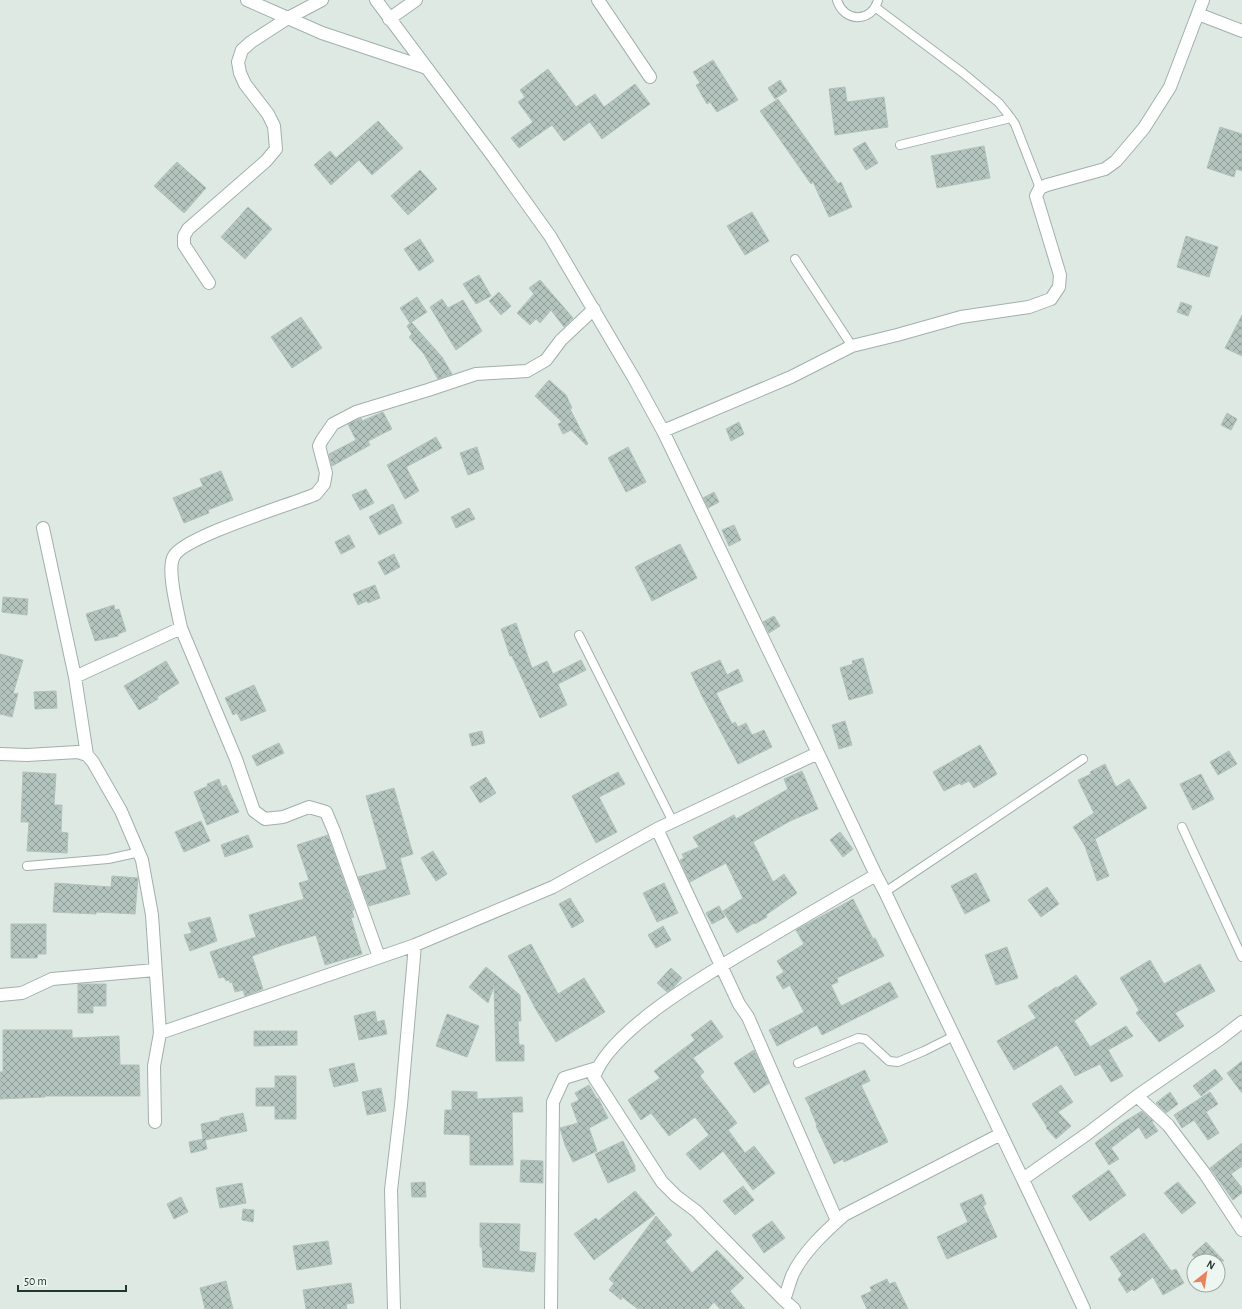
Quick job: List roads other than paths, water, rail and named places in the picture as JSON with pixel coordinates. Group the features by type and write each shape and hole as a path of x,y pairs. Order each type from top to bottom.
{"street":[{"path":"247,0 322,33 427,68"},
{"path":"208,283 184,245 184,236 188,229 266,161 276,149 274,126 268,114 245,84 240,73 238,62 242,50 251,42 288,18 322,0"},
{"path":"376,0 550,236 635,380 663,432 818,752 1084,1309"},
{"path":"389,18 416,0"},
{"path":"598,0 650,77"},
{"path":"663,432 791,377 852,346 961,317 1029,307 1052,299 1059,287 1060,275 1036,196 1040,188 1105,169 1116,161 1144,128 1170,87 1202,0"},
{"path":"1198,14 1242,31"},
{"path":"379,957 326,812 309,807 283,816 265,819 254,811 236,759 181,628 170,570 173,556 178,550 206,535 316,494 324,484 326,473 319,446 333,424 356,412 476,374 527,370 546,360 561,340 594,309"},
{"path":"43,528 75,677 86,755"},
{"path":"75,677 181,628"},
{"path":"0,754 27,755 78,752 86,755 93,762 121,811 140,852 152,916 160,1033 154,1066 155,1122"},
{"path":"160,1033 415,945 554,887 657,829 818,752"},
{"path":"657,829 740,1004 748,1017 837,1221"},
{"path":"794,1309 696,1211 676,1196 662,1182 594,1077 597,1068 612,1046 659,1007 722,965 876,875"},
{"path":"394,1309 392,1190 415,945"},
{"path":"0,995 22,993 52,979 155,970"},
{"path":"1023,1179 1242,1022"},
{"path":"550,1309 553,1102 564,1078 597,1068"},
{"path":"1137,1096 1168,1125 1205,1174 1242,1230"},
{"path":"784,1300 793,1275 806,1254 844,1215 1001,1134"}],"lane":[{"path":"838,0 839,6 843,11 854,17 866,16 872,12 877,4 999,103 1015,124 1040,188"},
{"path":"900,145 1011,118"},
{"path":"795,259 852,346"},
{"path":"579,635 673,822"},
{"path":"885,892 1082,759"},
{"path":"1182,827 1242,957"},
{"path":"27,866 108,859 140,852"},
{"path":"798,1063 858,1038 865,1039 890,1060 898,1062 954,1036"}]}
